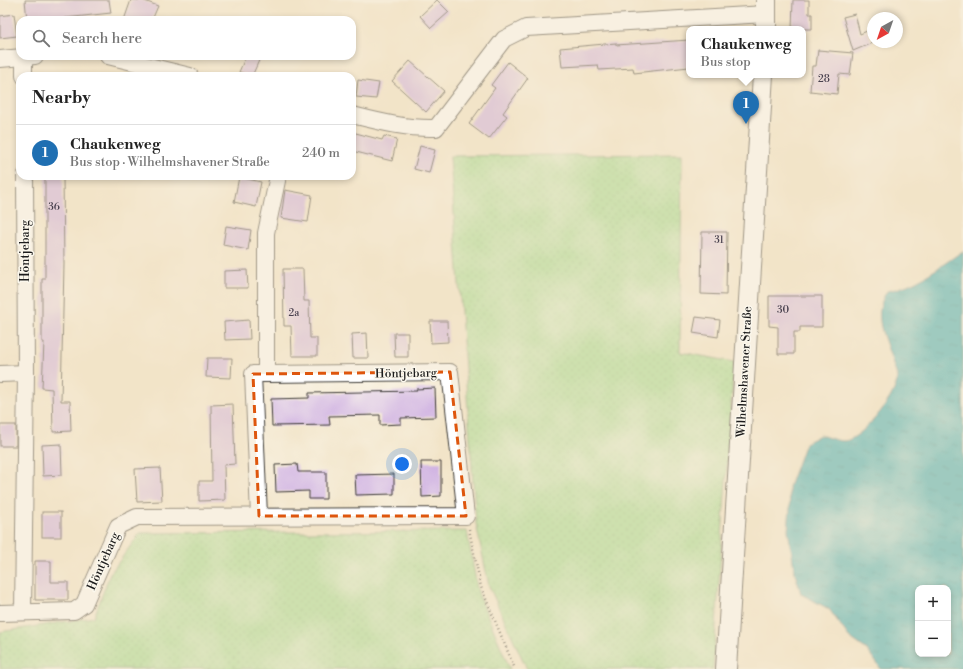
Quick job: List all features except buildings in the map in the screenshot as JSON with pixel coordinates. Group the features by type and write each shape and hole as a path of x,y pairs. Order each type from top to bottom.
{"street":[{"path":"356,116 388,124 420,128 436,128 504,39 526,28 766,14"},
{"path":"0,59 16,58"},
{"path":"25,72 28,60"},
{"path":"124,60 174,72"},
{"name":"Wilhelmshavener Straße","path":"726,669 763,78"},
{"name":"Höntjebarg","path":"23,612 26,373 25,180"},
{"path":"266,374 266,233 277,180"},
{"name":"Höntjebarg","path":"0,613 74,611 84,604 118,526 137,518 259,516 466,516 450,372 253,374 259,516"},
{"path":"0,374 26,373"}],"path":[{"path":"466,516 481,587 515,669"}],"highlighted area":[{"path":"450,372 466,516 259,516 253,374"}],"green space":[{"path":"682,154 680,352 734,362 713,669 527,669 489,586 476,524 450,156"},
{"path":"467,531 478,593 510,669 0,669 0,632 94,617 110,574 140,533"}],"water":[{"path":"963,251 963,669 881,669 867,650 849,637 829,609 801,594 795,573 788,530 790,508 789,487 805,443 820,435 841,441 851,439 869,425 892,395 896,386 897,376 881,327 880,310 882,300 887,291 908,285"}],"place":[{"name":"Chaukenweg","path":"746,124"}]}
